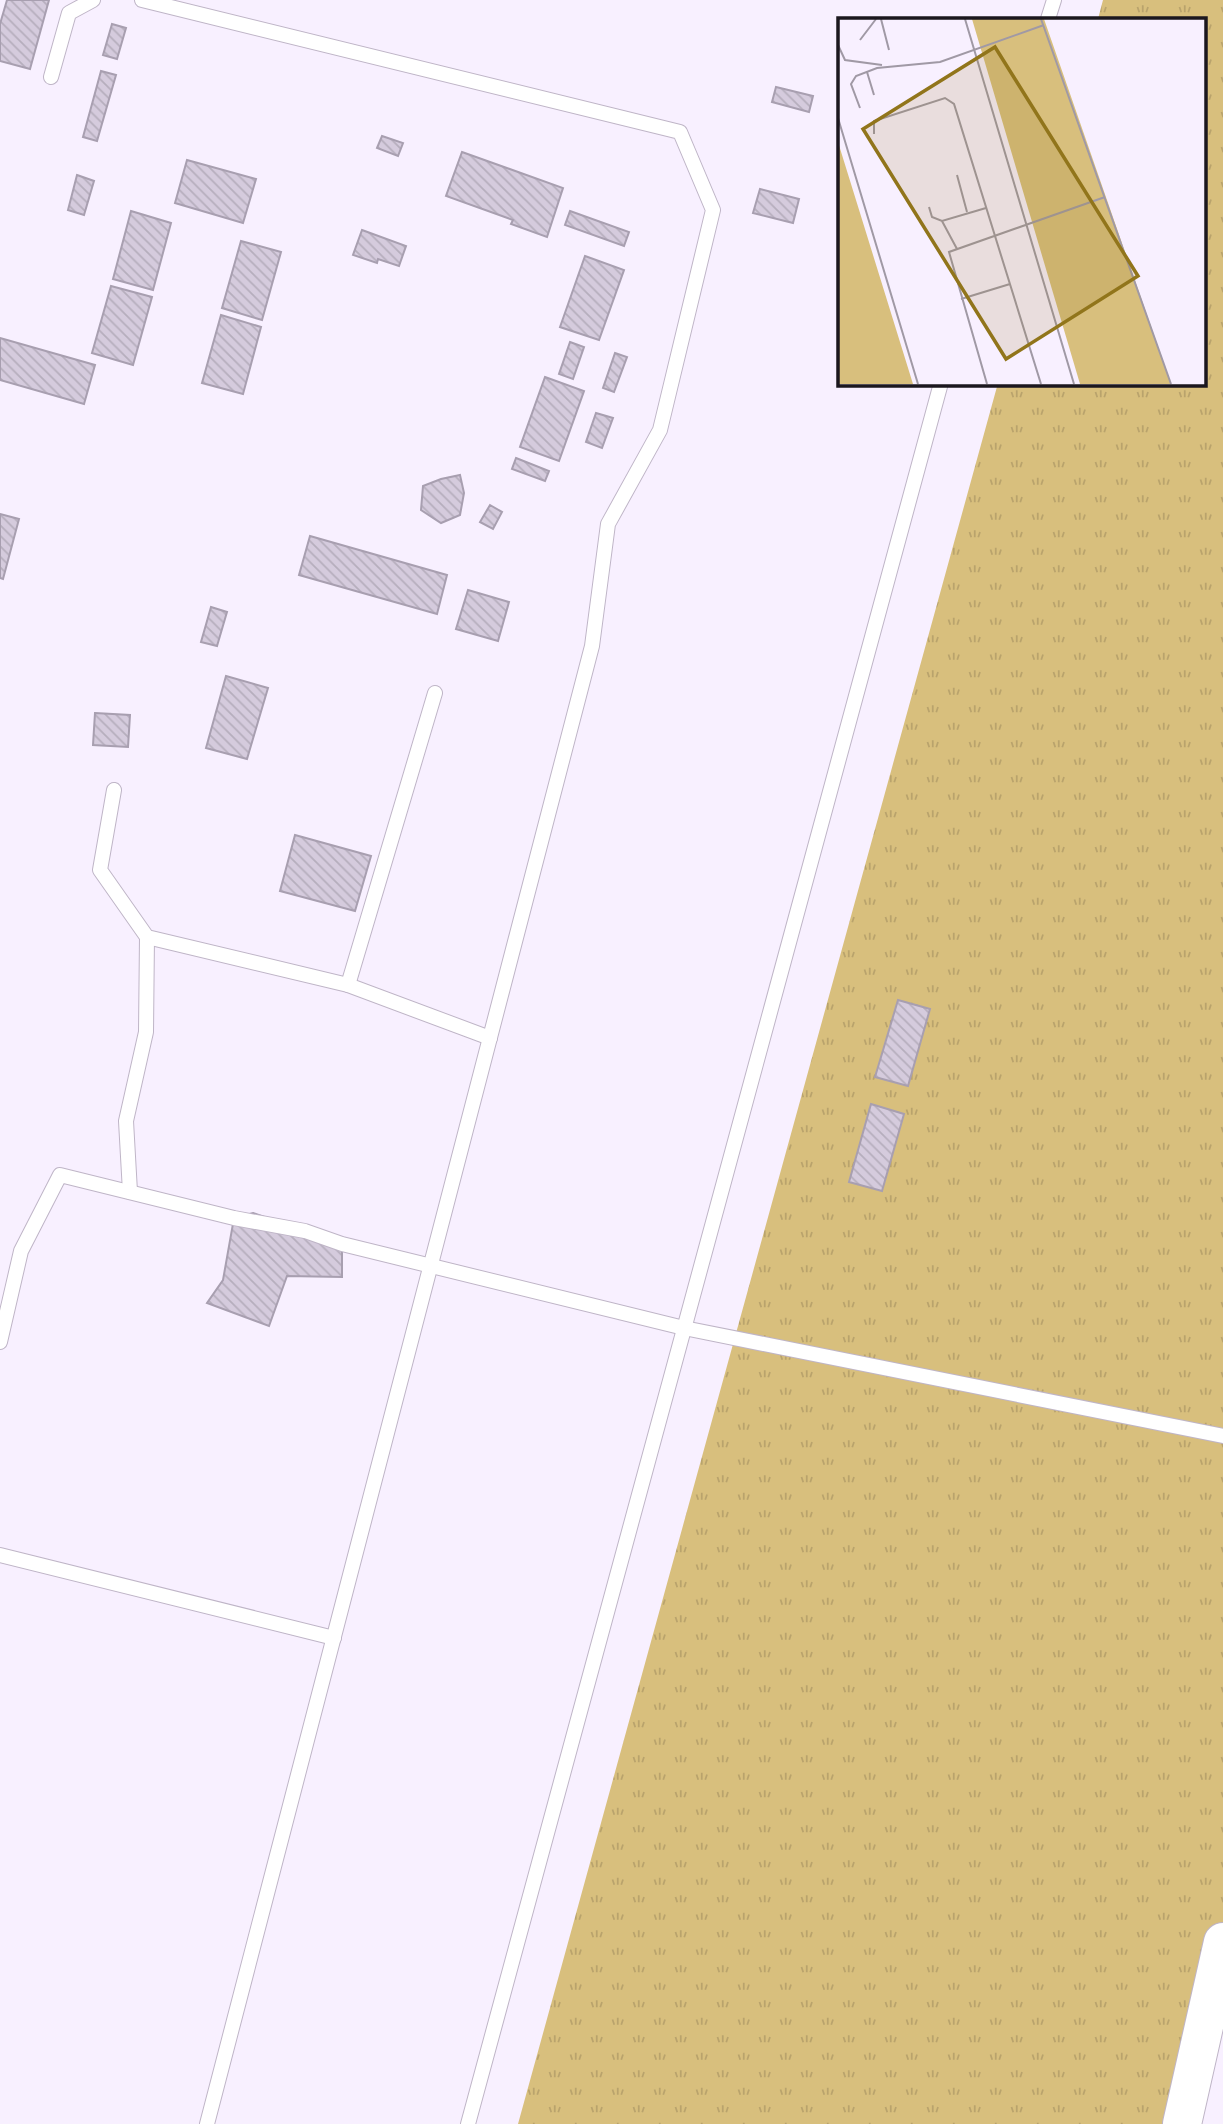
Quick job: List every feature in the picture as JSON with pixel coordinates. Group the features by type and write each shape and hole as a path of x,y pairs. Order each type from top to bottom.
{"main road":[{"path":"1182,2124 1223,1942"}],"lane":[{"path":"51,78 69,13 93,0"},
{"path":"142,0 680,132 713,210 660,430 608,524 592,646 207,2124"},
{"path":"1048,18 1054,0"},
{"path":"468,2124 940,385"},
{"path":"348,985 435,693"},
{"path":"114,790 100,870 147,937 146,1032 127,1121 130,1192"},
{"path":"147,937 348,985 490,1038"},
{"path":"0,1342 21,1251 60,1175 234,1218 305,1231 342,1244 684,1328 1223,1436"},
{"path":"0,1555 334,1638"}],"green space":[{"path":"1103,0 1223,0 1223,1998 1193,2124 518,2124 997,385 1206,385 1206,18 1098,18"}],"building":[{"path":"7,0 49,0 30,69 0,61 0,24"},
{"path":"112,24 126,28 117,59 103,55"},
{"path":"101,71 116,75 97,141 83,137"},
{"path":"776,87 813,96 809,112 772,102"},
{"path":"382,136 403,143 398,156 377,148"},
{"path":"462,152 563,188 547,237 511,224 513,220 446,196"},
{"path":"187,160 256,179 243,223 175,203"},
{"path":"77,175 94,181 84,215 68,210"},
{"path":"760,189 799,199 793,223 753,213"},
{"path":"131,211 171,223 153,290 113,279"},
{"path":"570,211 629,232 624,246 565,225"},
{"path":"362,230 406,246 399,266 378,259 377,263 353,255"},
{"path":"241,241 281,252 262,320 222,308"},
{"path":"585,256 624,270 599,340 560,327"},
{"path":"111,286 152,297 133,365 92,353"},
{"path":"221,315 261,327 243,394 202,383"},
{"path":"0,338 95,365 84,404 0,380"},
{"path":"570,342 584,347 573,379 559,374"},
{"path":"615,353 627,357 614,392 603,388"},
{"path":"545,377 584,391 559,461 520,447"},
{"path":"596,413 613,418 602,448 586,442"},
{"path":"516,458 549,471 545,481 512,469"},
{"path":"460,475 464,493 460,515 441,523 421,510 423,486"},
{"path":"490,505 502,512 493,529 480,522"},
{"path":"0,514 19,519 3,579 0,578"},
{"path":"310,536 447,575 437,614 299,575"},
{"path":"468,590 509,602 498,641 456,629"},
{"path":"211,607 227,612 217,646 201,642"},
{"path":"226,676 268,688 247,759 206,748"},
{"path":"95,713 130,715 128,747 93,745"},
{"path":"295,835 371,856 355,911 280,891"},
{"path":"898,1000 930,1009 908,1086 875,1077"},
{"path":"871,1104 904,1114 882,1191 849,1182"},
{"path":"253,1213 342,1244 342,1277 287,1276 269,1326 207,1303 223,1280 234,1218"}]}
